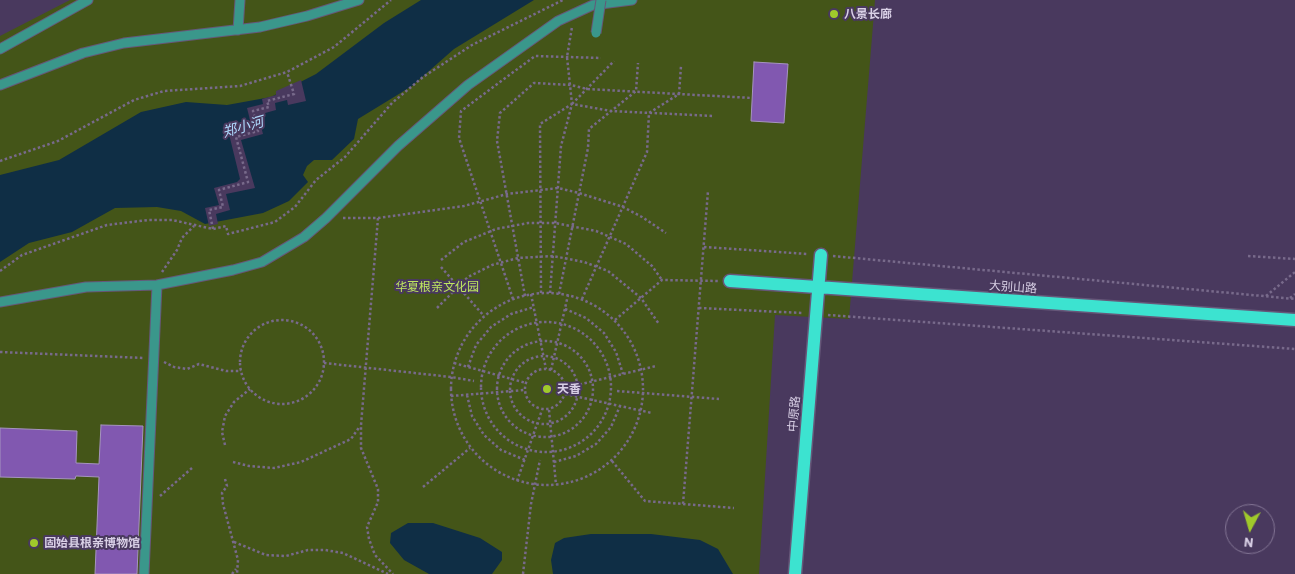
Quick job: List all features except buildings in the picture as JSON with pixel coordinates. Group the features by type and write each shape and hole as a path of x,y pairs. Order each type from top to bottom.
{"main road":[{"name":"中原路","path":"795,574 821,255"},
{"name":"大别山路","path":"730,281 1295,320"}],"lane":[{"path":"0,49 88,0"},
{"path":"238,30 240,0"},
{"path":"596,33 601,0"},
{"path":"0,302 86,287 157,285 233,270 262,262 304,237 326,218 398,146 468,86 558,22 574,16 593,5 632,0"},
{"path":"0,85 83,53 116,45 238,30 307,16 355,1"},
{"path":"144,574 157,285"}],"path":[{"path":"0,160 58,141 134,100 164,91 240,86 287,72 334,48 391,0"},
{"path":"0,271 22,255 107,225 164,220 214,228 226,226 228,234 275,222 295,207 316,180 345,157 392,103 423,77 472,46 563,0"},
{"path":"550,293 561,146 572,104 567,57 574,16"},
{"path":"514,299 459,138 461,111 535,56 601,58"},
{"path":"541,293 540,124 572,104 614,61"},
{"path":"559,294 588,148 589,129 636,91 638,63"},
{"path":"679,94 681,66"},
{"path":"214,228 209,210 223,206 219,190 248,182 236,137 258,131 252,111 269,107 268,101 294,94 287,72"},
{"path":"525,296 497,141 500,113 534,82 571,85 587,89 752,98"},
{"path":"649,113 679,94"},
{"path":"572,104 611,111 714,116"},
{"path":"582,300 647,152 649,113"},
{"path":"326,218 378,218 464,206 506,194 558,188 579,192 623,207 666,233"},
{"path":"683,504 708,191"},
{"path":"378,218 361,425 361,448 378,489 378,502 368,526 368,539 375,555 393,574"},
{"path":"441,260 464,242 490,231 540,222 556,223 572,225 626,244 639,254 662,280"},
{"path":"157,285 182,238 194,226"},
{"path":"704,247 821,255 1295,299"},
{"path":"437,308 468,277 501,262 518,258 553,256 596,266 608,271 641,298 659,324"},
{"path":"1248,256 1295,259"},
{"path":"441,267 484,316"},
{"path":"1266,296 1295,272"},
{"path":"615,320 662,280 730,281"},
{"path":"550,293 568,295 582,300 598,307 615,320 632,343 642,370 644,393 642,410 631,438 612,461 592,475 556,485 536,485 517,481 491,468 470,448 457,423 451,396 451,377 454,363 466,338 484,316 514,299 531,294 550,293"},
{"path":"531,294 546,369"},
{"path":"1290,298 1295,294"},
{"path":"551,370 568,295"},
{"path":"468,367 476,345 491,327 511,314 534,307"},
{"path":"699,308 816,314 1295,348"},
{"path":"564,309 586,318 604,333 616,352 623,374"},
{"path":"284,320 300,324 313,334 322,348 324,363 322,376 316,387 307,396 296,402 284,404 271,403 259,398 250,389 241,371 240,359 244,344 254,331 268,323 284,320"},
{"path":"537,323 561,324 581,332 590,339 604,356 610,377 609,403 601,421 588,436 572,446 553,451 528,450 511,442 496,429 486,412 481,394 483,371 492,351 502,339 516,329 537,323"},
{"path":"540,341 557,342 578,354 588,366 592,382 592,400 586,413 577,424 565,432 551,436 534,435 521,430 506,417 497,392 499,376 506,361 518,350 540,341"},
{"path":"0,352 153,359 174,367 187,369 199,364 226,371 241,371"},
{"path":"543,356 554,357 570,368 578,385 578,397 575,405 565,417 550,423 531,421 519,412 510,392 512,379 524,363 543,356"},
{"path":"324,363 474,381"},
{"path":"454,363 526,383"},
{"path":"565,388 656,366"},
{"path":"546,369 551,370 561,377 565,394 559,404 542,410 530,403 524,390 526,383 534,372 546,369"},
{"path":"225,445 222,432 225,416 234,402 250,389"},
{"path":"451,396 524,390"},
{"path":"617,391 719,399"},
{"path":"565,394 652,413"},
{"path":"466,395 472,416 484,435 501,450 525,460"},
{"path":"554,462 576,456 596,444 611,427 620,406"},
{"path":"548,409 556,485"},
{"path":"517,481 542,410"},
{"path":"233,462 249,466 274,468 301,462 351,439 361,425"},
{"path":"424,487 470,448"},
{"path":"523,574 531,504 540,460"},
{"path":"612,461 646,501 734,508"},
{"path":"147,508 192,468"},
{"path":"225,479 227,486 222,494 222,504 234,542 237,574"},
{"path":"234,542 266,555 286,556 308,550 343,553 388,574"},
{"path":"232,574 237,568"}],"green space":[{"name":"华夏根亲文化园","path":"70,0 875,0 849,319 775,315 759,574 0,574 0,36"}],"water":[{"name":"郑小河","path":"421,0 534,0 454,49 412,86 358,119 354,139 332,160 314,160 307,166 303,175 308,182 289,201 263,213 205,224 181,211 157,207 115,208 72,232 29,243 0,262 0,175 59,160 141,112 186,102 227,105 271,97 316,74 384,23"},
{"path":"408,523 433,523 480,538 502,552 502,560 492,574 429,574 404,560 390,543 391,533"},
{"path":"591,534 651,534 700,540 718,549 733,574 553,574 551,560 555,543 564,538"}],"pier":[{"path":"301,80 306,101 288,105 287,100 275,103 276,110 258,115 263,134 241,140 255,188 226,194 230,210 216,214 218,224 209,226 205,208 219,205 214,188 237,182 240,179 229,134 252,128 247,108 263,104 262,99 276,95 276,91"}],"place":[{"name":"八景长廊","path":"834,14"},
{"name":"天香","path":"547,389"},
{"name":"固始县根亲博物馆","path":"34,543"}]}
